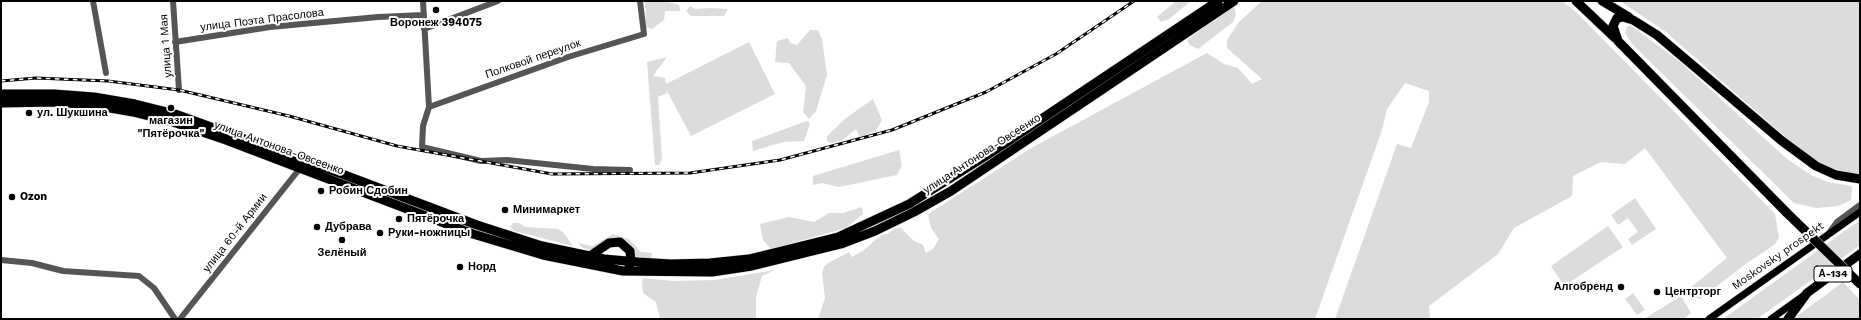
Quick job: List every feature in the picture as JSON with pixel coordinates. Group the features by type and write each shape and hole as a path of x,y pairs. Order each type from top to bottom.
{"highway":[{"name":"улица Антонова-Овсеенко","path":"1,103 54,102 117,105 182,116 305,160 510,237 542,246 590,256 631,262 671,264 710,263 749,258 838,237 871,223 909,204 1218,1"},
{"name":"улица Антонова-Овсеенко","path":"1,94 54,94 94,97 180,124 506,245 543,255 623,271 712,272 752,266 841,244 876,231 951,191 1234,1"},
{"path":"1576,1 1618,41 1787,213 1860,284"},
{"path":"1602,1 1658,35 1798,154 1831,174 1860,179"},
{"path":"1618,41 1613,30 1614,21 1620,17 1633,20"},
{"path":"590,256 609,243 618,241 628,248 631,262 628,268 623,271"},
{"name":"А-134","path":"1807,293 1860,254"},
{"path":"1788,319 1807,293"}],"main road":[{"name":"Moskovsky prospekt","path":"1709,319 1860,212"},
{"path":"1771,319 1807,293"}],"street":[{"path":"93,1 106,73"},
{"name":"улица 1 Мая","path":"173,1 179,90"},
{"path":"423,1 429,107 424,126 422,147 481,161 507,160 593,169 630,170"},
{"path":"424,29 498,1"},
{"name":"Полковой переулок","path":"429,107 568,57 644,34 640,1"},
{"name":"улица Поэта Прасолова","path":"175,42 270,28 378,17 424,15"},
{"name":"улица 60-й Армии","path":"180,319 305,160"},
{"path":"1828,235 1837,222 1860,205"},
{"path":"1,260 32,262 63,271 139,276 154,288 175,319"}],"shaded area":[{"path":"645,1 665,1 679,5 680,11 665,11 664,20 652,29 646,27"},
{"path":"1176,1 1191,1 1169,19 1161,22 1157,17"},
{"path":"1262,1 1562,1 1576,12 1775,214 1779,238 1774,245 1747,263 1700,299 1694,297 1690,288 1727,258 1645,148 1625,164 1601,162 1573,176 1572,196 1514,228 1498,254 1429,306 1430,319 1335,319 1397,144 1411,148 1429,102 1429,91 1405,83 1387,109 1382,130 1315,319 818,319 825,298 822,273 824,267 828,263 849,252 852,257 864,250 881,235 887,234 896,228 901,228 914,241 923,245 926,253 933,249 939,239 931,228 928,214 1033,147 1207,53 1224,64 1238,68 1252,84 1262,79 1227,48 1227,40 1239,22"},
{"path":"1620,1 1860,1 1860,174 1843,172 1821,164 1790,141 1666,32"},
{"path":"1234,5 1236,15 1233,22 1198,49 1190,45 1187,40"},
{"path":"690,6 695,9 728,9 724,16 691,16 686,11"},
{"path":"1630,25 1679,61 1787,159 1811,175 1828,182 1852,186 1851,200 1838,206 1816,208 1794,203 1632,44 1625,33 1627,27"},
{"path":"810,30 818,30 822,39 827,75 816,111 809,119 803,112 806,86 789,63 775,62 777,41 788,38 790,43 797,45"},
{"path":"749,42 775,94 691,136 666,89 667,93 658,97 662,159 659,165 655,165 647,62 667,57 653,76 665,78 666,84"},
{"path":"873,99 882,120 876,131 860,137 856,129 841,141 830,143 827,141 827,136 846,118"},
{"path":"807,121 810,123 804,141 783,142 753,151 752,141"},
{"path":"899,150 902,166 897,175 839,187 822,183 813,185 813,176"},
{"path":"1635,198 1656,229 1632,245 1628,239 1638,232 1628,218 1618,225 1611,215"},
{"path":"862,207 863,214 846,228 771,249 763,240 760,224 789,217 814,222 829,213 843,213"},
{"path":"1860,220 1859,246 1757,319 1723,319"},
{"path":"513,223 519,223 525,227 558,229 563,232 573,246 514,231 510,227"},
{"path":"1608,226 1623,247 1564,286 1551,266"},
{"path":"613,234 629,239 641,252 652,253 651,259 634,258 630,244 621,238 611,238 592,250 583,248 578,243 592,246"},
{"path":"775,270 762,276 756,297 756,319 660,319 656,302 643,293 643,278 673,281 715,280"},
{"path":"1843,282 1860,300 1860,319 1793,319"},
{"path":"1633,293 1645,310 1637,315 1625,299"},
{"path":"1681,296 1691,313 1684,319 1644,319"}],"railway":[{"path":"1,81 36,78 108,81 179,90 289,116 397,146 552,174 690,173 780,160 892,130 986,92 1056,54 1134,1"}],"place":[{"name":"Воронеж 394075","path":"436,10"},
{"name":"магазин \"Пятёрочка\"","path":"171,108"},
{"name":"ул. Шукшина","path":"29,113"},
{"name":"Робин Сдобин","path":"321,191"},
{"name":"Ozon","path":"12,197"},
{"name":"Минимаркет","path":"505,210"},
{"name":"Пятёрочка","path":"399,219"},
{"name":"Дубрава","path":"317,227"},
{"name":"Руки-ножницы","path":"380,233"},
{"name":"Зелёный","path":"342,240"},
{"name":"Норд","path":"460,267"},
{"name":"Алгобренд","path":"1621,287"},
{"name":"Центрторг","path":"1657,292"}]}
